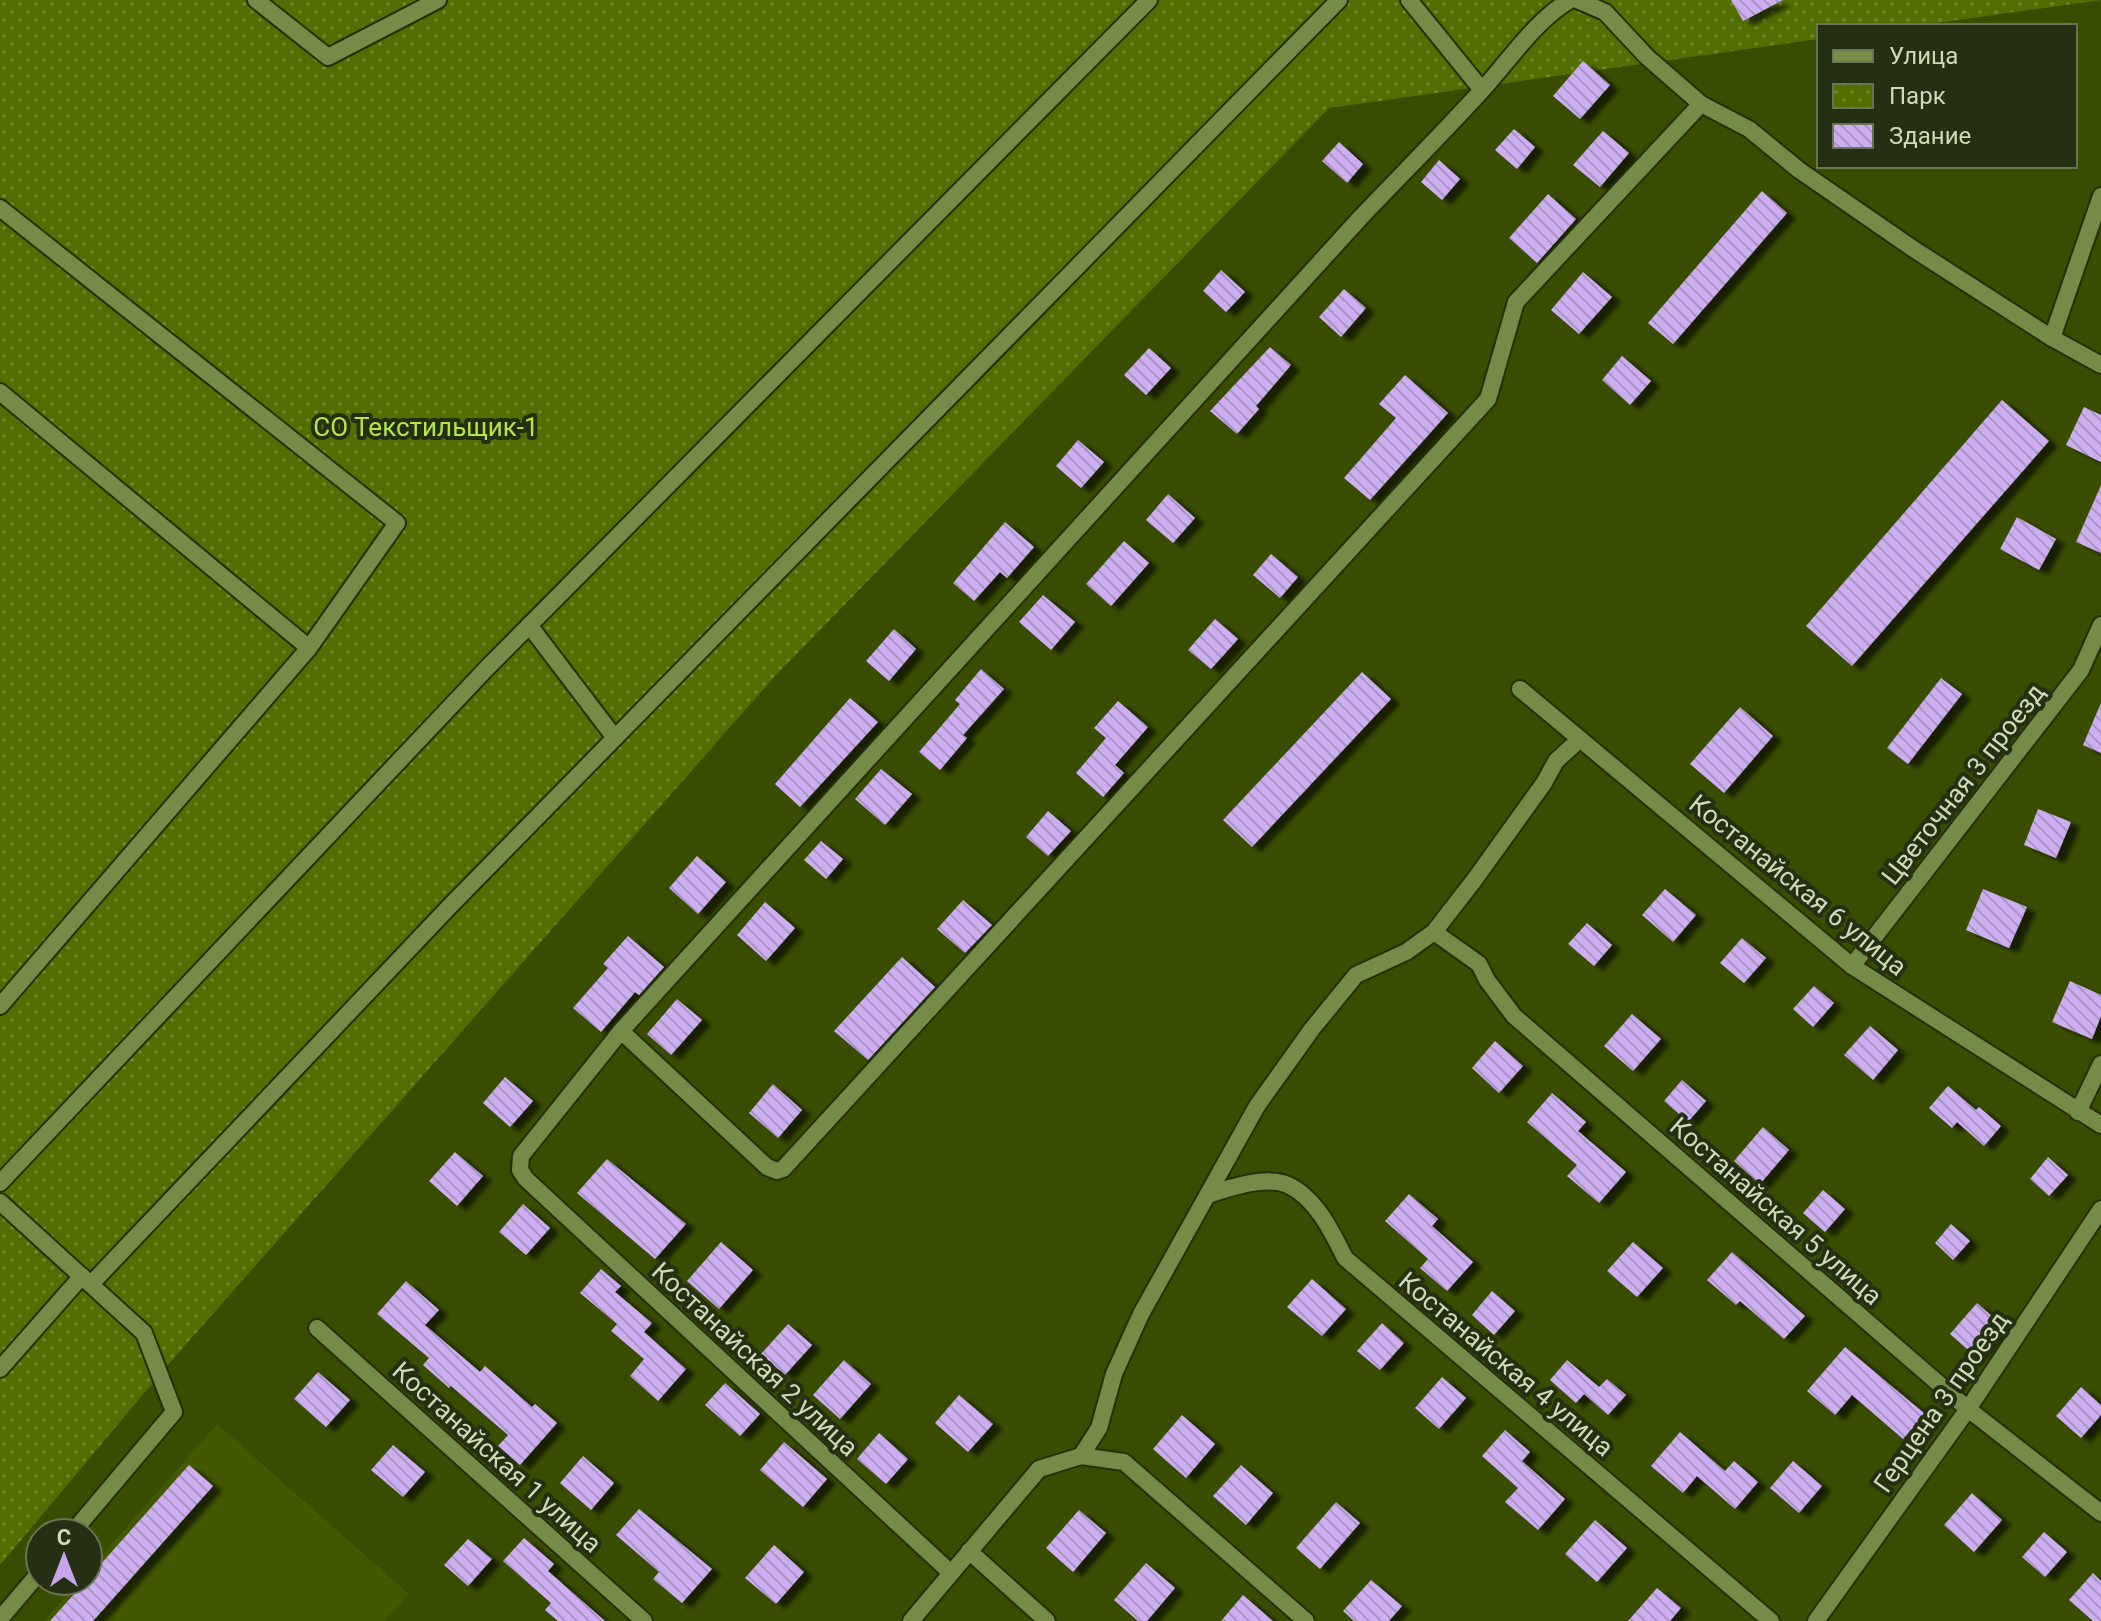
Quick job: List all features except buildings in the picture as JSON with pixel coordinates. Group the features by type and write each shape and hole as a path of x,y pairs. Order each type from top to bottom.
{"street":[{"path":"256,0 328,57 438,0"},
{"path":"0,1183 529,625 1149,0"},
{"path":"0,1369 1339,0"},
{"path":"1409,0 1482,90"},
{"path":"1570,0 1541,23 1350,229 621,1031 767,1167 777,1171 783,1169 1488,399 1516,302 1701,104"},
{"path":"1577,0 1605,12 1647,57 1701,104 1749,129 1799,170 1915,250 2052,338 2101,365"},
{"path":"2052,338 2101,196"},
{"path":"0,208 397,523 309,648 0,1006"},
{"path":"0,392 309,648"},
{"path":"529,625 615,738"},
{"name":"Цветочная 3 проезд","path":"1852,966 2081,670 2101,625"},
{"name":"Костанайская 6 улица","path":"1520,689 1852,966 2101,1125"},
{"path":"1081,1456 1099,1428 1114,1374 1141,1314 1257,1106 1312,1029 1356,975 1406,952 1434,932 1493,855 1556,761 1580,739"},
{"name":"Костанайская 5 улица","path":"1434,932 1479,964 1514,1016 1968,1409 2101,1513"},
{"name":"Костанайская 2 улица","path":"621,1031 521,1156 520,1170 526,1179 951,1573"},
{"path":"2078,1112 2101,1064"},
{"name":"Костанайская 4 улица","path":"1208,1195 1259,1182 1287,1184 1312,1203 1334,1235 1345,1258 1771,1621"},
{"path":"0,1202 144,1333 174,1412 85,1517"},
{"name":"Герцена 3 проезд","path":"1816,1621 1968,1409 2101,1209"},
{"name":"Костанайская 1 улица","path":"317,1328 644,1621"},
{"path":"911,1621 1039,1469 1081,1456 1124,1462 1306,1621"},
{"path":"969,1551 1047,1621"},
{"path":"0,1619 24,1591"}],"shaded area":[{"path":"217,1424 409,1594 385,1621 44,1621 65,1597 104,1597 104,1553"}],"green space":[{"name":"СО Текстильщик-1","path":"0,0 2101,0 1929,24 1817,24 1817,39 1329,108 776,675 166,1367 40,1517 24,1517 24,1536 0,1565"}]}
